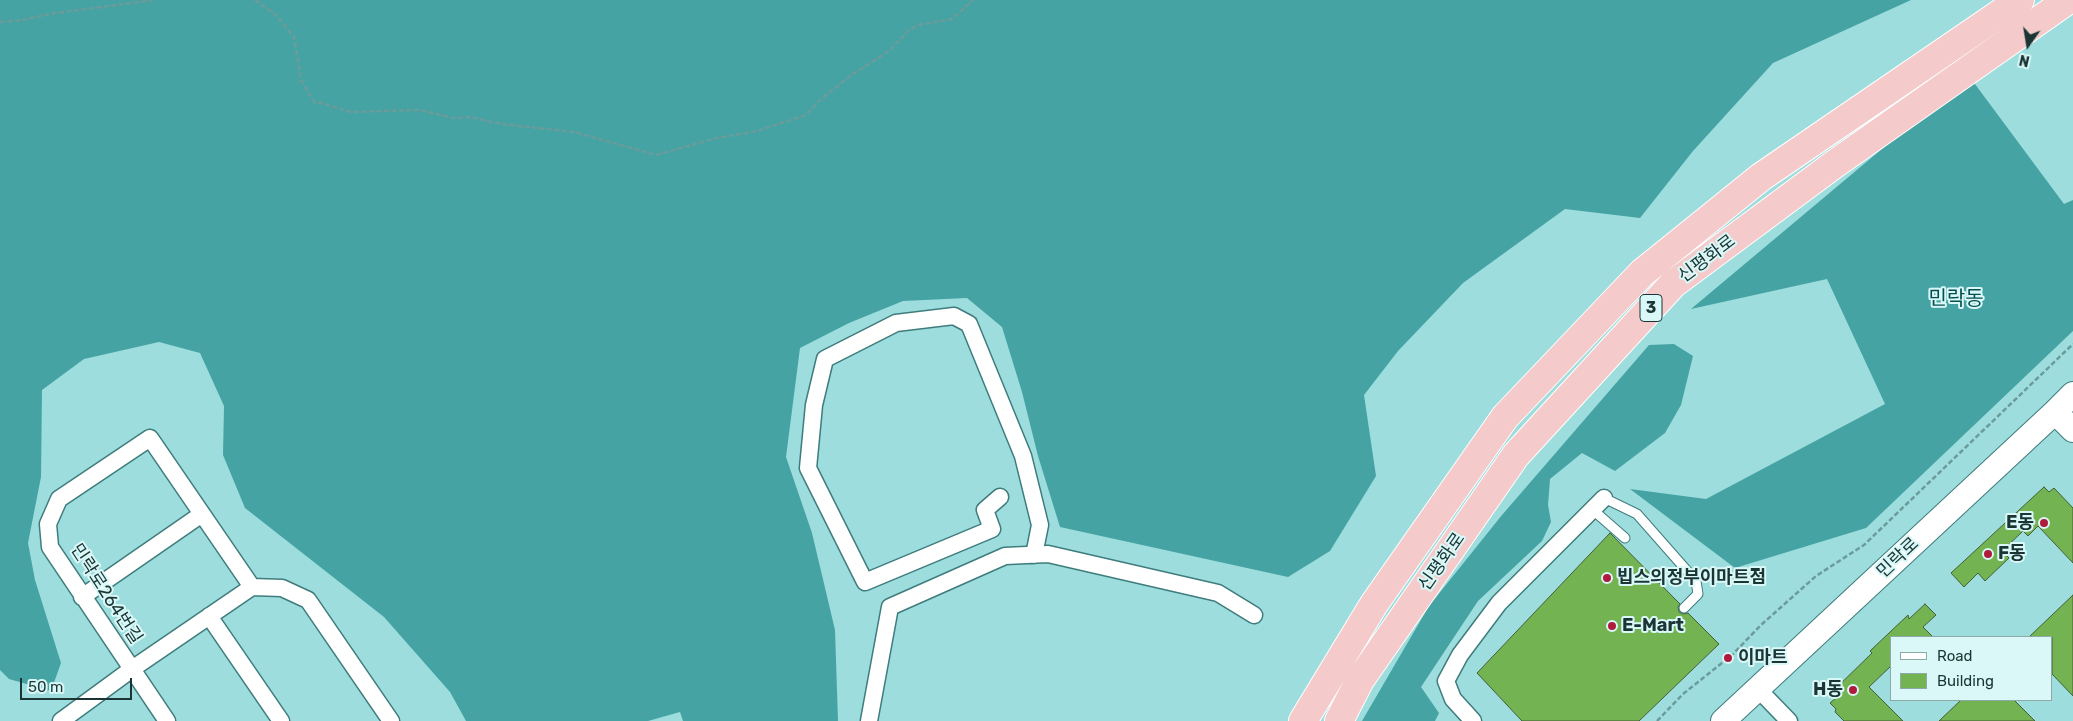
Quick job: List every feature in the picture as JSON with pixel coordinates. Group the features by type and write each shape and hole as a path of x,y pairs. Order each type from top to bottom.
{"highway":[{"name":"신평화로","path":"1303,721 1374,604 1505,417 1642,273 1761,177 2020,0"},
{"name":"신평화로","path":"1339,721 1360,680 1516,455 1673,284 1836,163 2068,0"}],"main road":[{"name":"민락로","path":"1723,721 2073,394"},
{"path":"2055,412 2073,430"}],"street":[{"path":"1000,497 985,510 992,529 865,582 808,468 814,405 825,359 896,323 954,316 969,324 1023,456 1040,525 1034,555"},
{"name":"민락로264번길","path":"167,721 50,547 48,524 59,499 150,438 252,587"},
{"path":"1473,721 1454,699 1446,681 1460,655 1499,603 1599,504"},
{"path":"82,597 202,514"},
{"path":"870,721 890,607 1005,556 1048,554 1218,593 1254,615"},
{"path":"61,721 252,587 282,588 308,600 391,721"},
{"path":"209,616 281,721"},
{"path":"1758,688 1790,721"}],"lane":[{"path":"1599,504 1625,538"},
{"path":"1599,504 1637,514 1696,581 1698,594 1684,608"}],"path":[{"path":"0,22 153,0"},
{"path":"255,0 276,15 294,37 301,80 315,103 351,112 420,110 454,118 469,118 574,132 656,155 717,138 757,131 806,115 820,100 850,76 889,51 909,30 919,25 952,18 973,0"},
{"path":"1657,721 1683,694 1732,655 1816,576 1864,545 2073,344"}],"shaded area":[{"path":"0,0 1911,0 1773,63 1693,151 1640,218 1565,209 1463,283 1398,351 1364,395 1376,476 1330,551 1288,577 1060,527 1002,327 967,298 903,301 849,323 800,348 786,457 812,533 835,630 838,721 683,721 680,712 648,721 466,721 450,692 384,617 245,508 223,455 224,406 200,353 159,342 84,359 42,390 41,477 28,543 35,580 61,663 51,691 9,679 0,670"},
{"path":"1969,76 2064,204 2073,200 2073,331 1866,528 1735,568 1630,489 1706,499 1885,404 1827,279 1691,309"},
{"path":"1674,344 1693,356 1681,405 1665,433 1615,471 1582,453 1550,479 1548,505 1551,522 1542,541 1478,601 1421,687 1439,713 1435,721 1362,721 1429,606 1502,515 1649,345"}],"building":[{"path":"2044,487 2049,492 2054,488 2073,508 2073,563 2038,526 2028,536 2023,531 2002,551 2009,558 1985,581 1978,573 1964,587 1951,573"},
{"name":"E-Mart","path":"1610,533 1680,604 1678,607 1679,612 1683,614 1688,613 1719,644 1639,721 1522,721 1477,673"},
{"path":"2073,595 2073,696 2053,675 2053,636 2030,636"},
{"name":"H동","path":"1925,604 1936,615 1923,627 1932,636 1890,636 1890,667 1869,687 1903,721 1844,721 1835,712 1836,709 1830,703 1836,698 1831,693 1872,653 1870,651 1908,615 1909,619"},
{"path":"1960,701 2015,701 2035,721 1939,721"}],"place":[{"name":"E동","path":"2044,523"},
{"name":"F동","path":"1988,554"},
{"name":"빕스의정부이마트점","path":"1607,578"},
{"name":"E-Mart","path":"1612,626"},
{"name":"이마트","path":"1728,658"},
{"name":"H동","path":"1853,690"}],"district":[{"name":"민락동","path":"1956,299"}]}
